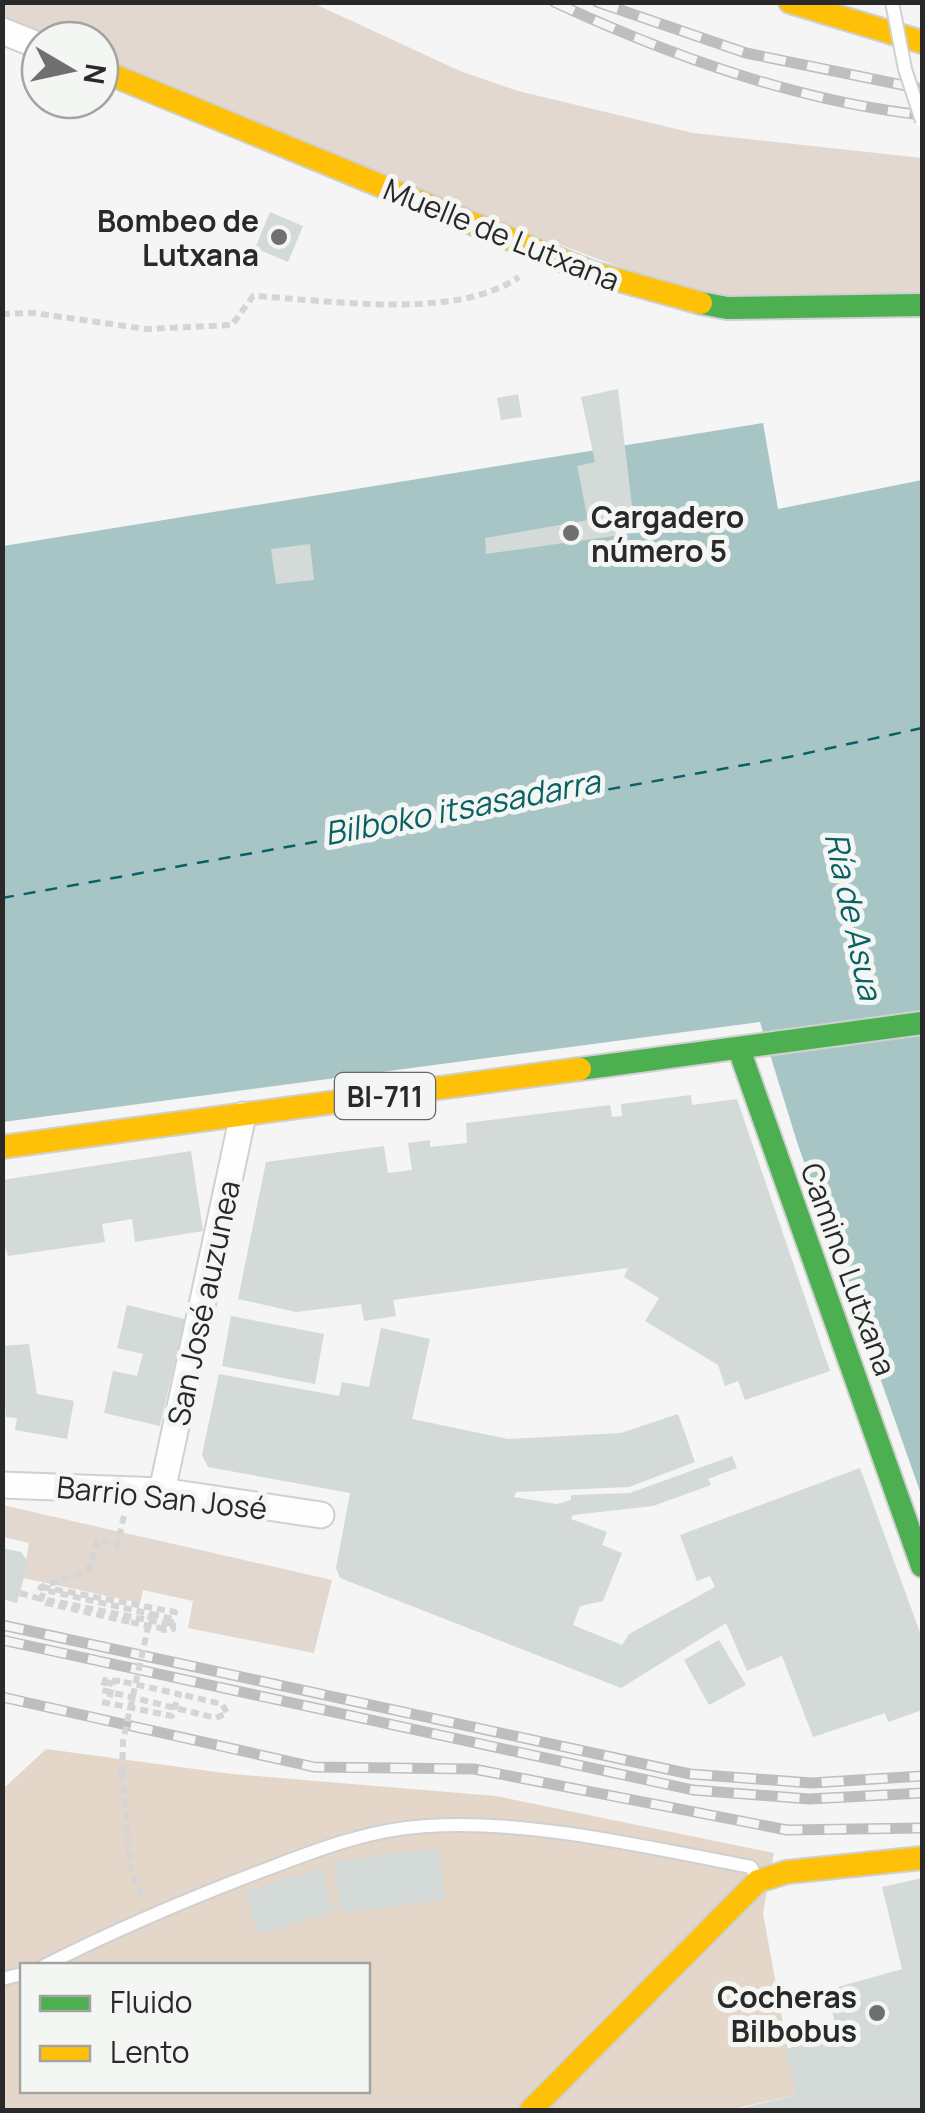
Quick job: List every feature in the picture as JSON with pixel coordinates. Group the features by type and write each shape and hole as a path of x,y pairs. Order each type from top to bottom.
{"street":[{"path":"790,2 922,42"},
{"name":"Muelle de Lutxana","path":"120,78 550,255 666,296 726,308 922,305"},
{"name":"BI-711","path":"2,1147 922,1023"},
{"name":"Camino Lutxana","path":"739,1049 922,1566"},
{"name":"San José auzunea","path":"162,1491 243,1116"},
{"name":"Barrio San José","path":"2,1485 162,1491 321,1515"},
{"path":"530,2110 758,1881 788,1872 922,1858"}],"lane":[{"path":"892,2 905,69 922,120"},
{"path":"50,1963 149,1913 345,1839 427,1826 490,1827 632,1844 751,1867 758,1881"}],"path":[{"path":"2,314 34,313 146,329 232,325 254,296 413,304 498,292 550,255"},
{"path":"40,1587 88,1571 98,1539 117,1546 131,1489"},
{"path":"37,1598 40,1587"},
{"path":"20,1592 170,1622 175,1612 40,1587"},
{"path":"49,1590 151,1614 172,1619 173,1629 161,1630 46,1603 42,1601 43,1594 49,1590"},
{"path":"149,1913 132,1872 122,1774 131,1699 151,1614"},
{"path":"146,1626 165,1628 168,1624 161,1619"},
{"path":"105,1680 179,1694 222,1704 226,1713 216,1718 102,1690 105,1680"},
{"path":"106,1682 112,1684 105,1702 172,1716 179,1694"}],"shaded area":[{"path":"2,3 313,3 460,71 518,91 693,133 922,158 922,305 727,308 120,78 120,20 20,20 20,35 3,31"},
{"path":"2,1505 332,1580 314,1653 188,1628 193,1601 143,1590 140,1603 23,1578 29,1543 3,1537"},
{"path":"46,1749 232,1774 496,1796 774,1853 763,1913 796,2095 729,2110 3,2110 3,1789"}],"water":[{"path":"763,423 778,509 922,480 922,1497 797,1142 760,1022 3,1122 3,546"}],"building":[{"name":"Bombeo de Lutxana","path":"270,212 303,226 288,262 255,248"},
{"path":"618,389 633,514 648,515 649,531 486,554 485,538 588,520 577,466 595,462 581,397"},
{"path":"518,394 522,417 501,420 497,398"},
{"path":"310,544 314,580 276,584 271,549"},
{"path":"691,1095 692,1105 737,1099 830,1371 745,1400 738,1381 725,1386 718,1365 645,1321 659,1298 624,1277 628,1268 393,1300 396,1316 364,1321 361,1304 296,1312 238,1299 266,1162 384,1146 388,1173 412,1170 408,1143 430,1140 430,1147 467,1143 466,1123 610,1105 612,1117 622,1116 621,1104"},
{"path":"191,1151 203,1231 135,1242 132,1219 102,1224 105,1242 8,1256 2,1238 2,1180"},
{"path":"127,1305 185,1319 160,1426 104,1413 113,1371 137,1376 143,1354 117,1348"},
{"path":"231,1316 324,1334 315,1384 222,1366"},
{"path":"381,1328 430,1339 412,1419 508,1439 621,1433 678,1414 695,1462 629,1487 516,1492 514,1497 557,1504 571,1500 571,1495 630,1493 732,1456 737,1468 708,1479 711,1485 653,1506 573,1515 571,1519 607,1532 602,1545 622,1553 603,1601 580,1606 573,1625 622,1645 629,1634 715,1587 710,1576 697,1581 680,1535 860,1468 922,1638 922,1710 888,1722 885,1713 813,1737 782,1656 747,1671 726,1623 621,1688 340,1578 336,1568 350,1493 208,1467 202,1455 219,1374 339,1396 342,1382 369,1387"},
{"path":"29,1344 37,1394 74,1401 67,1439 15,1430 17,1418 6,1417 2,1346"},
{"path":"2,1548 21,1552 28,1562 17,1603 2,1599"},
{"path":"719,1640 746,1685 709,1705 684,1660"},
{"path":"438,1848 445,1900 340,1913 334,1861"},
{"path":"321,1868 334,1911 258,1934 245,1892"},
{"name":"Cocheras Bilbobus","path":"922,1878 922,2110 735,2110 796,2095 785,2049 838,2035 827,1990 902,1969 882,1887"}],"ferry route":[{"path":"2,898 789,757 922,728"}],"railway":[{"path":"554,2 642,40 734,73 828,99 922,115"},
{"path":"597,2 746,53 922,89"},
{"path":"2,1625 690,1774 811,1783 922,1776"},
{"path":"2,1640 693,1790 809,1799 922,1793"},
{"path":"2,1697 314,1767 474,1769 787,1830 922,1828"}],"traffic: fast":[{"path":"701,303 727,308 922,305"},
{"path":"580,1069 922,1023"},
{"path":"739,1049 922,1566"}],"traffic: slow":[{"path":"790,2 922,42"},
{"path":"120,78 593,273 701,303"},
{"path":"2,1147 580,1069"},
{"path":"531,2110 758,1881 787,1872 922,1858"}],"place":[{"name":"Bombeo de Lutxana","path":"279,237"},
{"name":"Cargadero número 5","path":"571,533"},
{"name":"Cocheras Bilbobus","path":"877,2013"}],"water label":[{"name":"Bilboko itsasadarra","path":"462,807"},
{"name":"Ría de Asua","path":"854,916"}]}
